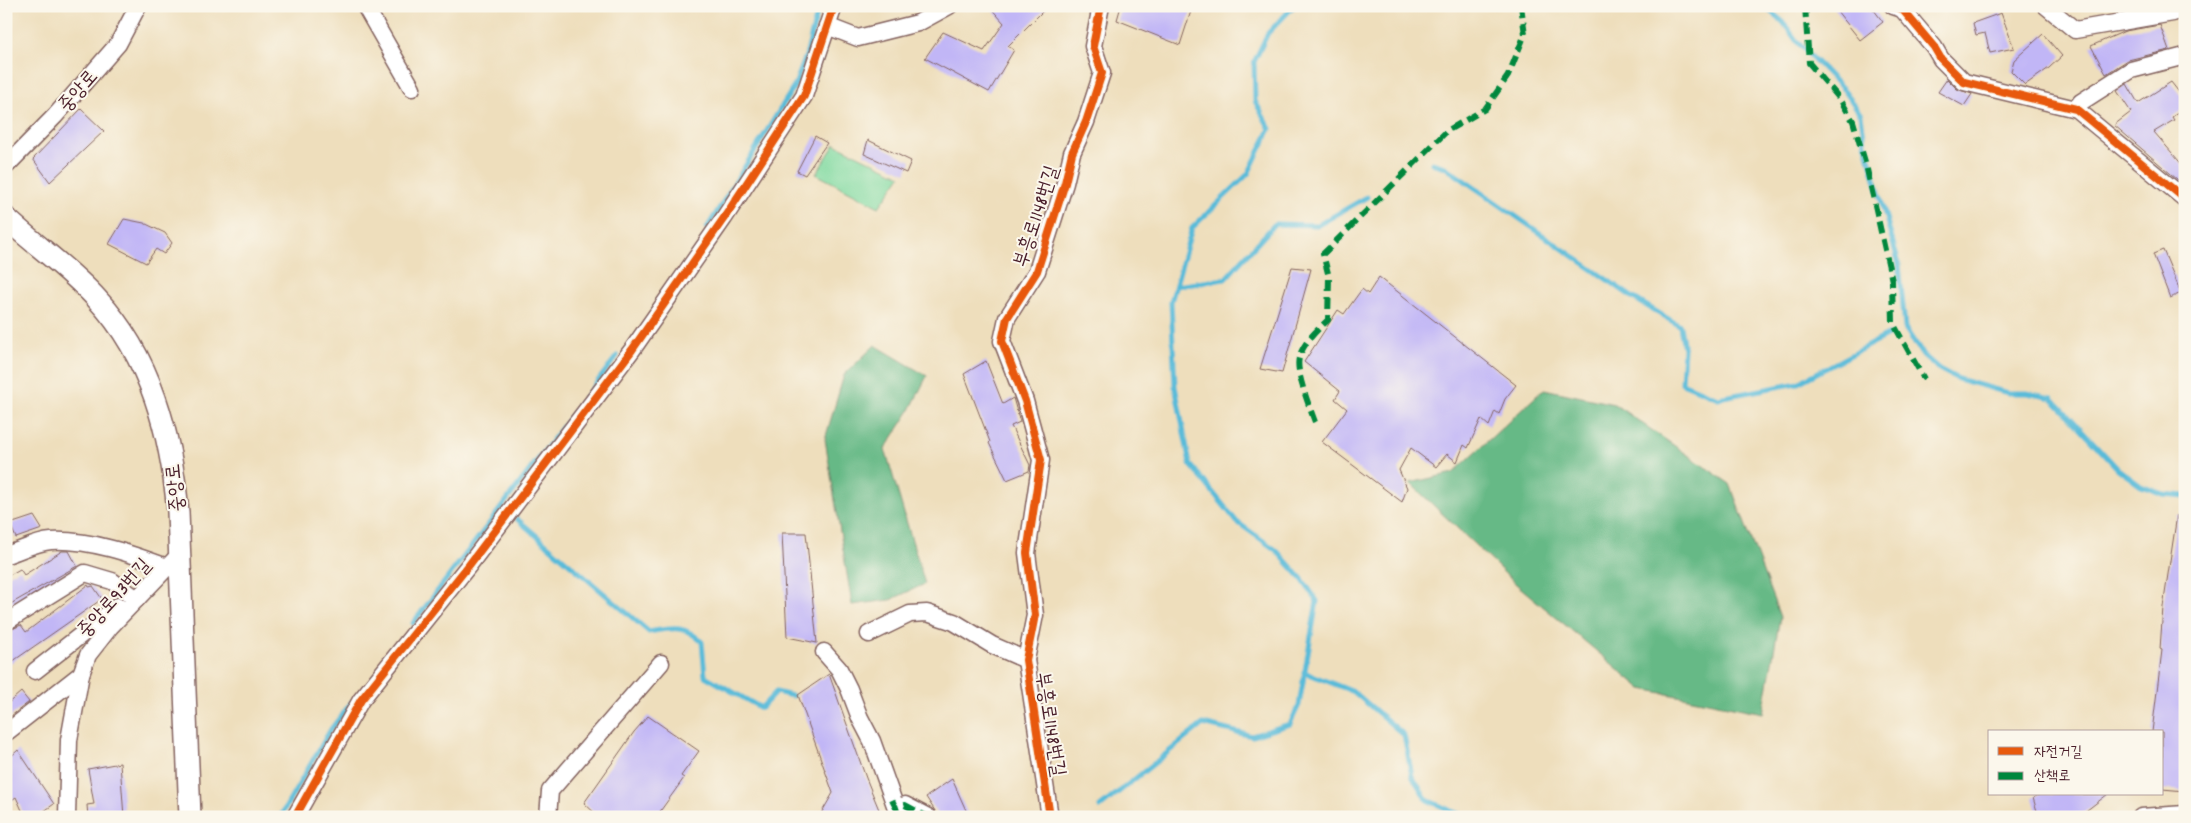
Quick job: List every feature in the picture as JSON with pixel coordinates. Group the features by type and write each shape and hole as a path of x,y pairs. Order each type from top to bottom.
{"main road":[{"name":"중앙로","path":"6,218 76,277 98,300 122,332 155,396 174,468 173,562 190,817"},
{"path":"6,241 26,248 76,277"}],"street":[{"name":"중앙로","path":"6,166 55,116 118,44 138,6"},
{"path":"366,6 412,88"},
{"path":"295,817 361,700 469,565 632,350 724,218 804,96 834,6"},
{"path":"828,26 858,38 918,23 949,6"},
{"name":"부흥로1148번길","path":"1050,817 1026,660 1035,615 1027,553 1041,460 1024,401 1002,340 1007,318 1037,271 1065,183 1072,153 1086,122 1102,73 1093,46 1101,6"},
{"path":"2046,6 2075,30 2173,13 2180,6"},
{"path":"1899,7 1934,47 1940,59 1964,82 2076,108 2185,199"},
{"path":"2076,108 2081,102 2131,70 2185,56"},
{"path":"6,555 50,541 84,544 173,562"},
{"name":"중앙로93번길","path":"67,817 69,740 81,674 88,655 134,598 173,562"},
{"path":"6,622 85,573 112,581 134,598 35,671"},
{"path":"869,634 910,614 927,613 954,622 992,645 1026,660"},
{"path":"75,640 88,655"},
{"path":"824,652 838,669 849,689 860,718 872,741 891,806 905,805 928,817"},
{"path":"548,817 550,792 661,663"},
{"path":"7,732 81,674"},
{"path":"2141,817 2185,814"}],"green space":[{"path":"835,144 901,176 879,207 816,174"},
{"path":"875,345 927,376 909,412 885,449 925,584 890,600 852,605 825,439 844,375"},
{"path":"1544,389 1614,404 1730,484 1780,617 1763,713 1642,689 1516,584 1410,483 1453,473"}],"building":[{"path":"989,6 1048,6 1008,46 1014,50 989,92 925,58 943,32 984,51 1004,23"},
{"path":"1121,6 1174,6 1191,11 1180,45 1117,20"},
{"path":"1833,6 1871,6 1883,22 1860,40"},
{"path":"2001,13 2014,48 1990,53 1985,33 1976,35 1973,23"},
{"path":"2160,25 2169,50 2128,60 2106,74 2091,46 2125,31"},
{"path":"2043,34 2062,56 2025,85 2011,71 2014,60"},
{"path":"1947,79 1957,89 1972,94 1964,106 1938,92"},
{"path":"2171,82 2185,100 2185,108 2172,117 2174,120 2154,132 2185,168 2185,186 2114,125 2131,112 2117,91 2127,84 2138,103"},
{"path":"81,109 104,131 50,182 33,159"},
{"path":"815,136 827,143 805,175 797,171"},
{"path":"868,140 911,161 906,173 864,154"},
{"path":"124,219 144,223 165,233 172,243 164,254 156,249 146,263 109,244"},
{"path":"2163,250 2181,293 2170,298 2153,254"},
{"path":"1292,267 1311,269 1282,373 1260,369"},
{"path":"1379,277 1516,385 1505,399 1499,414 1495,411 1489,426 1481,419 1468,448 1464,445 1457,462 1447,454 1436,467 1411,448 1399,470 1407,488 1402,502 1322,442 1347,409 1335,399 1340,391 1304,362 1338,310 1344,314 1362,289 1368,294"},
{"path":"986,361 1003,404 1013,398 1020,422 1011,426 1030,465 1029,471 1007,480 989,443 964,374"},
{"path":"2177,515 2185,515 2185,791 2164,789 2164,730 2152,730 2162,650 2160,649 2163,607"},
{"path":"34,516 42,529 16,538 10,524"},
{"path":"782,533 806,533 817,643 787,637"},
{"path":"62,551 69,551 77,566 7,606 9,608 6,610 6,577 20,569 24,575"},
{"path":"88,585 89,587 93,586 102,599 6,666 6,632 21,625 26,632"},
{"path":"829,674 882,817 819,817 833,793 798,695"},
{"path":"21,692 29,702 6,720 6,705"},
{"path":"648,716 699,751 681,776 684,778 656,817 599,817 584,803 634,732"},
{"path":"18,750 54,804 36,817 25,817 16,797 6,804 6,761"},
{"path":"120,763 124,817 88,817 87,805 94,804 88,769"},
{"path":"952,779 969,817 939,817 926,797"},
{"path":"2036,796 2105,796 2078,817 2060,817 2037,811 2033,798"}],"waterway":[{"path":"707,228 795,85 806,56 819,6"},
{"path":"1100,807 1203,724 1252,736 1290,724 1299,705 1317,601 1302,579 1276,550 1237,522 1190,464 1175,386 1171,302 1192,228 1248,174 1270,129 1255,101 1254,62 1268,33 1294,6"},
{"path":"1764,6 1783,22 1798,43 1845,91 1861,115 1865,143 1899,264 1905,328 1923,355 1939,369 1958,379 2008,393 2027,393 2052,398 2118,469 2141,486 2163,494 2185,496"},
{"path":"1432,163 1445,167 1632,297 1680,326 1684,349 1682,383 1718,398 1798,383 1888,335"},
{"path":"1176,286 1225,279 1275,224 1318,225 1367,197"},
{"path":"413,623 617,356"},
{"path":"517,519 649,632 677,629 689,632 695,636 702,642 705,676 761,708 776,692 792,696"},
{"path":"1304,672 1354,692 1404,735 1412,776 1427,800 1466,817"},
{"path":"280,817 331,729 351,703"}],"marked path":[{"path":"1315,422 1304,390 1298,364 1301,352 1307,342 1328,320 1329,277 1323,254 1447,131 1485,109 1508,76 1525,34 1521,6"},
{"path":"1805,6 1809,63 1840,99 1853,121 1866,165 1892,281 1893,323 1924,379"},
{"path":"892,800 896,808 905,805 928,817"}],"cycle path":[{"path":"295,817 361,700 469,565 632,350 724,218 804,96 834,6"},
{"path":"1050,817 1026,660 1035,615 1027,553 1041,460 1025,401 1002,341 1007,318 1037,271 1065,183 1072,153 1086,122 1102,73 1093,46 1101,6"},
{"path":"1893,6 1902,9 1934,47 1941,59 1964,82 2076,109 2185,199"}]}
